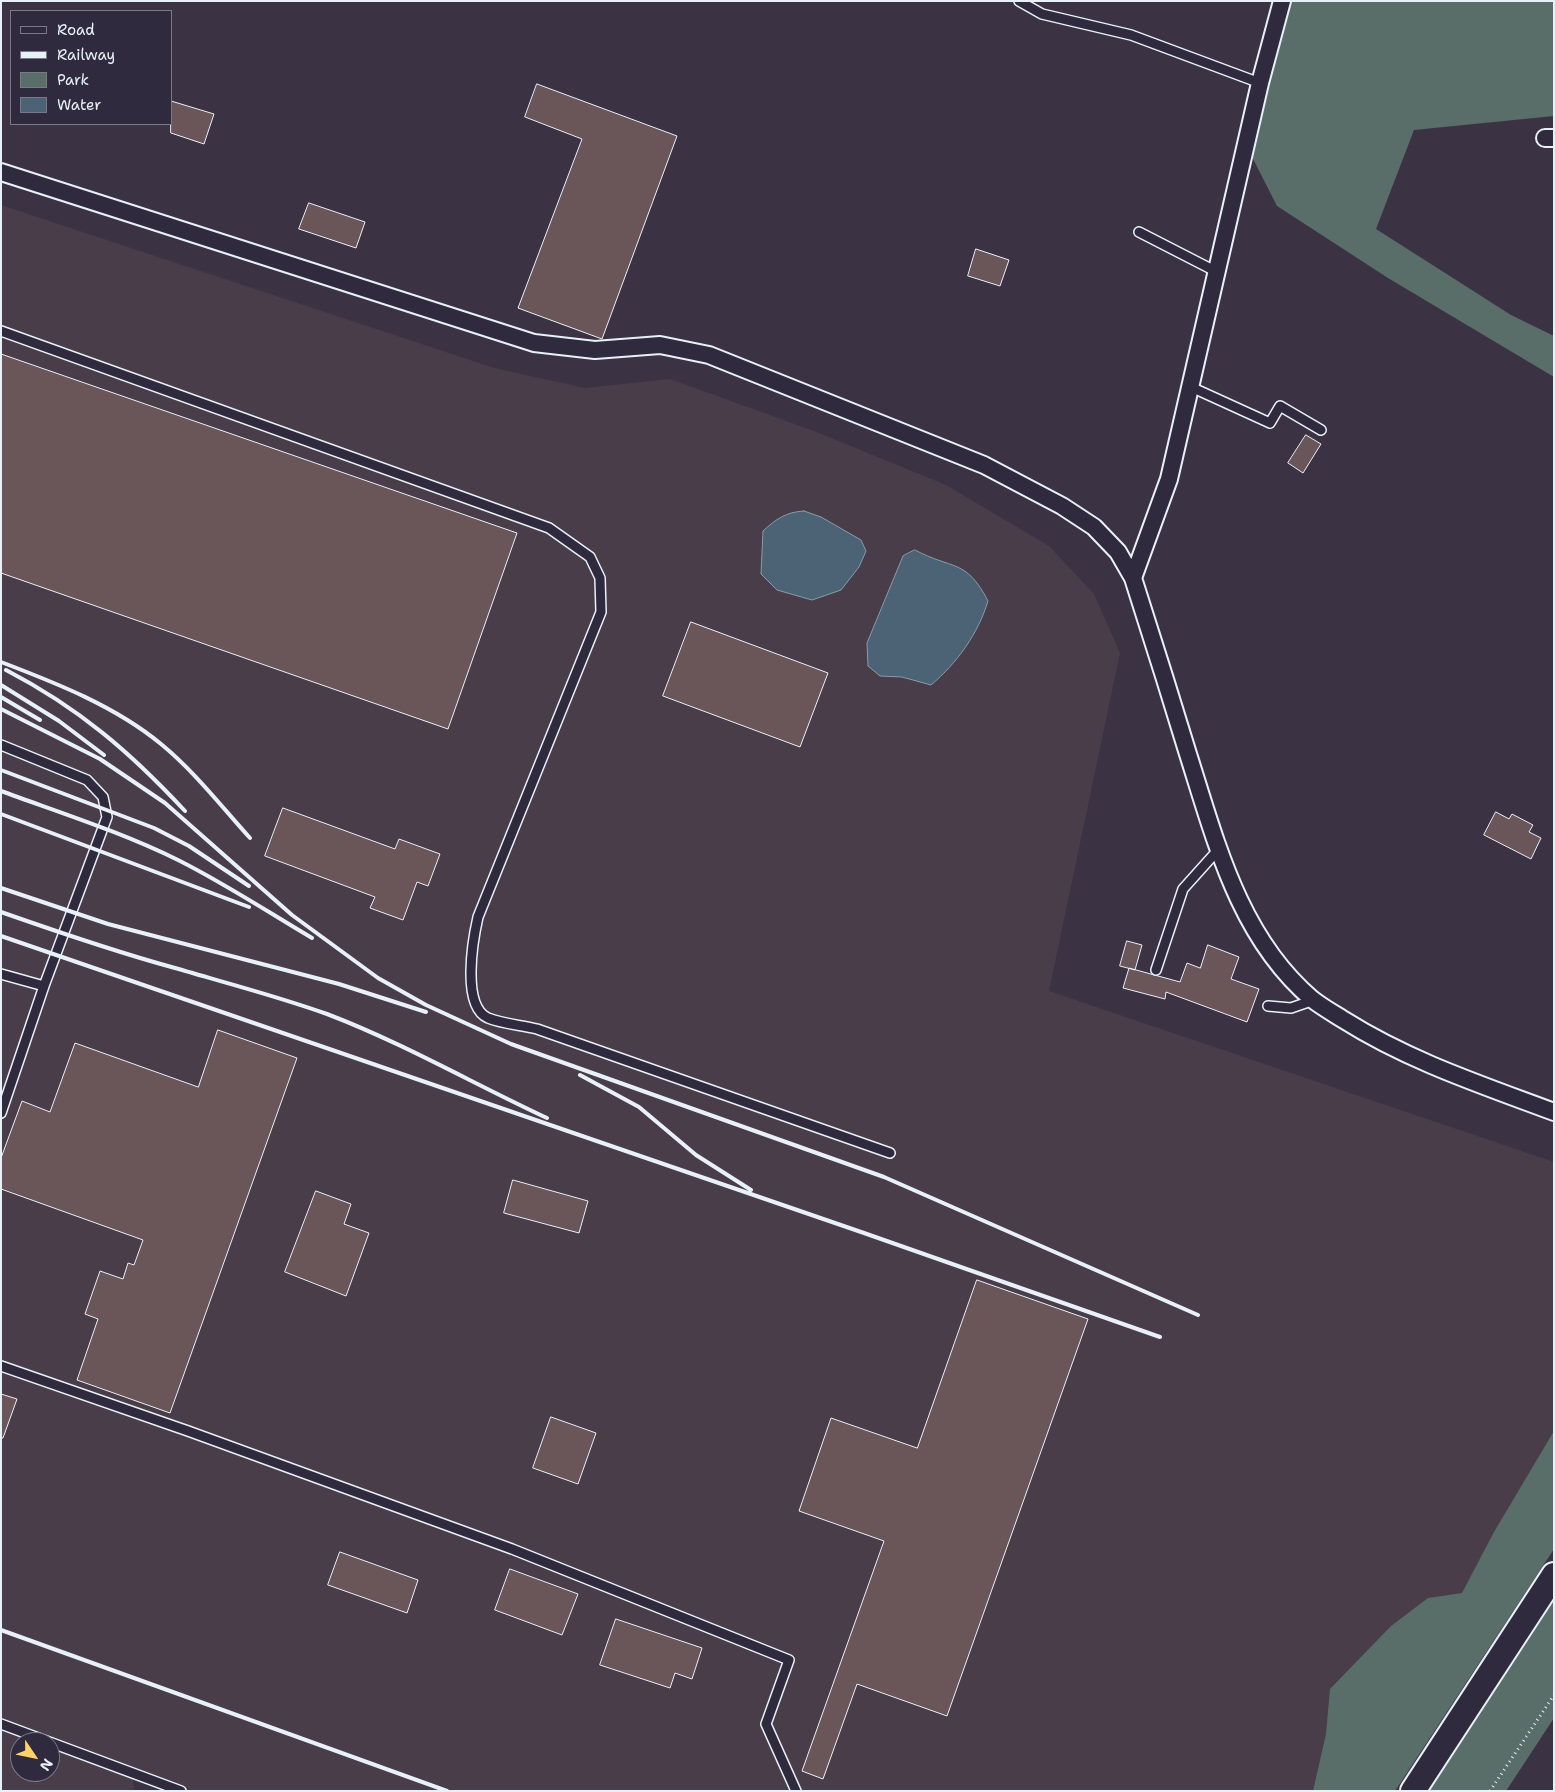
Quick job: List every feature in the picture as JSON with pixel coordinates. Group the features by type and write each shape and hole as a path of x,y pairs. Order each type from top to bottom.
{"street":[{"path":"1133,578 1169,479 1260,83 1282,1"},
{"path":"1,172 534,343 595,350 660,345 709,355 984,465 1062,506 1094,527 1118,552 1133,578 1218,850 1237,896 1257,934 1282,971 1314,1000 1368,1035 1418,1060 1554,1112"},
{"path":"1413,1791 1554,1575"}],"lane":[{"path":"1019,1 1042,14 1131,34 1260,83"},
{"path":"1139,232 1217,272"},
{"path":"1,331 549,528 590,557 600,578 601,612 478,917 472,944 472,999 486,1017 537,1029 890,1153"},
{"path":"1191,388 1270,423 1280,406 1321,430"},
{"path":"1,745 87,780 103,797 107,817 44,986 1,1113"},
{"path":"1156,970 1183,890 1218,850"},
{"path":"1,974 44,986"},
{"path":"1268,1006 1291,1008 1314,1000"},
{"path":"1,1366 188,1431 512,1549 789,1660 766,1724 796,1791"},
{"path":"1,1724 181,1791"}],"path":[{"path":"1490,1791 1554,1695"}],"shaded area":[{"path":"1,205 494,368 585,388 670,379 814,431 946,485 1049,546 1094,594 1120,653 1049,991 1554,1162 1554,1524 1385,1791 165,1791 133,1779 134,1791 1,1791"}],"green space":[{"path":"1284,1 1554,1 1554,116 1414,130 1376,229 1511,315 1554,336 1554,377 1388,278 1277,206 1250,153"},
{"path":"1554,1431 1554,1549 1395,1791 1313,1791 1326,1734 1330,1689 1391,1626 1428,1598 1462,1593 1494,1532"},
{"path":"1554,1579 1554,1718 1506,1791 1421,1791"}],"water":[{"path":"804,511 821,517 861,540 866,551 859,567 841,590 812,600 777,590 761,574 763,531 782,517"},
{"path":"915,550 965,571 980,587 988,601 979,625 966,647 931,685 902,677 880,676 868,666 867,643 903,556"}],"building":[{"path":"537,84 677,136 602,339 518,308 582,139 525,117"},
{"path":"172,101 214,114 204,144 171,133"},
{"path":"309,203 365,222 356,248 299,229"},
{"path":"976,249 1009,260 1000,286 968,276"},
{"path":"1,354 517,533 448,729 1,573"},
{"path":"1306,435 1321,444 1303,473 1288,463"},
{"path":"691,622 828,673 800,747 663,696"},
{"path":"283,808 395,849 399,839 440,854 428,886 417,882 403,920 370,908 375,897 265,856"},
{"path":"1496,812 1509,819 1512,814 1533,825 1529,832 1541,838 1531,859 1484,835"},
{"path":"1127,941 1142,945 1135,970 1120,966"},
{"path":"1208,945 1239,957 1231,979 1259,989 1247,1022 1166,992 1165,999 1123,988 1129,968 1180,982 1187,963 1200,968"},
{"path":"218,1030 297,1058 170,1413 77,1380 98,1319 85,1314 100,1271 123,1279 128,1263 134,1265 143,1240 1,1189 1,1158 22,1101 50,1112 75,1043 198,1087"},
{"path":"513,1180 588,1201 579,1233 504,1213"},
{"path":"316,1191 351,1204 344,1224 369,1233 346,1296 285,1272"},
{"path":"977,1280 1088,1319 947,1716 857,1684 823,1779 802,1771 884,1541 799,1511 831,1418 917,1448"},
{"path":"1,1394 17,1399 3,1438 1,1438"},
{"path":"551,1417 596,1433 578,1484 533,1468"},
{"path":"340,1552 418,1580 407,1613 328,1585"},
{"path":"510,1569 578,1594 562,1635 495,1610"},
{"path":"616,1619 702,1648 692,1679 675,1673 670,1688 600,1665"}],"railway":[{"path":"1,662 43,678 105,707 143,730 185,766 250,838"},
{"path":"6,670 57,700 102,733 144,769 185,811"},
{"path":"1,685 59,721 104,755"},
{"path":"1,697 40,720"},
{"path":"1,709 100,759 165,803 292,915 378,978 426,1005 511,1044 884,1177 1198,1315"},
{"path":"1,770 154,828 189,846 249,886"},
{"path":"1,791 113,832 178,860 312,938"},
{"path":"1,814 249,907"},
{"path":"1,888 108,924 339,984 426,1012"},
{"path":"1,912 109,949 270,995 327,1014 411,1051 547,1118"},
{"path":"1,936 864,1233 1160,1337"},
{"path":"580,1075 639,1107 696,1155 751,1190"},
{"path":"1,1630 447,1791"}]}
